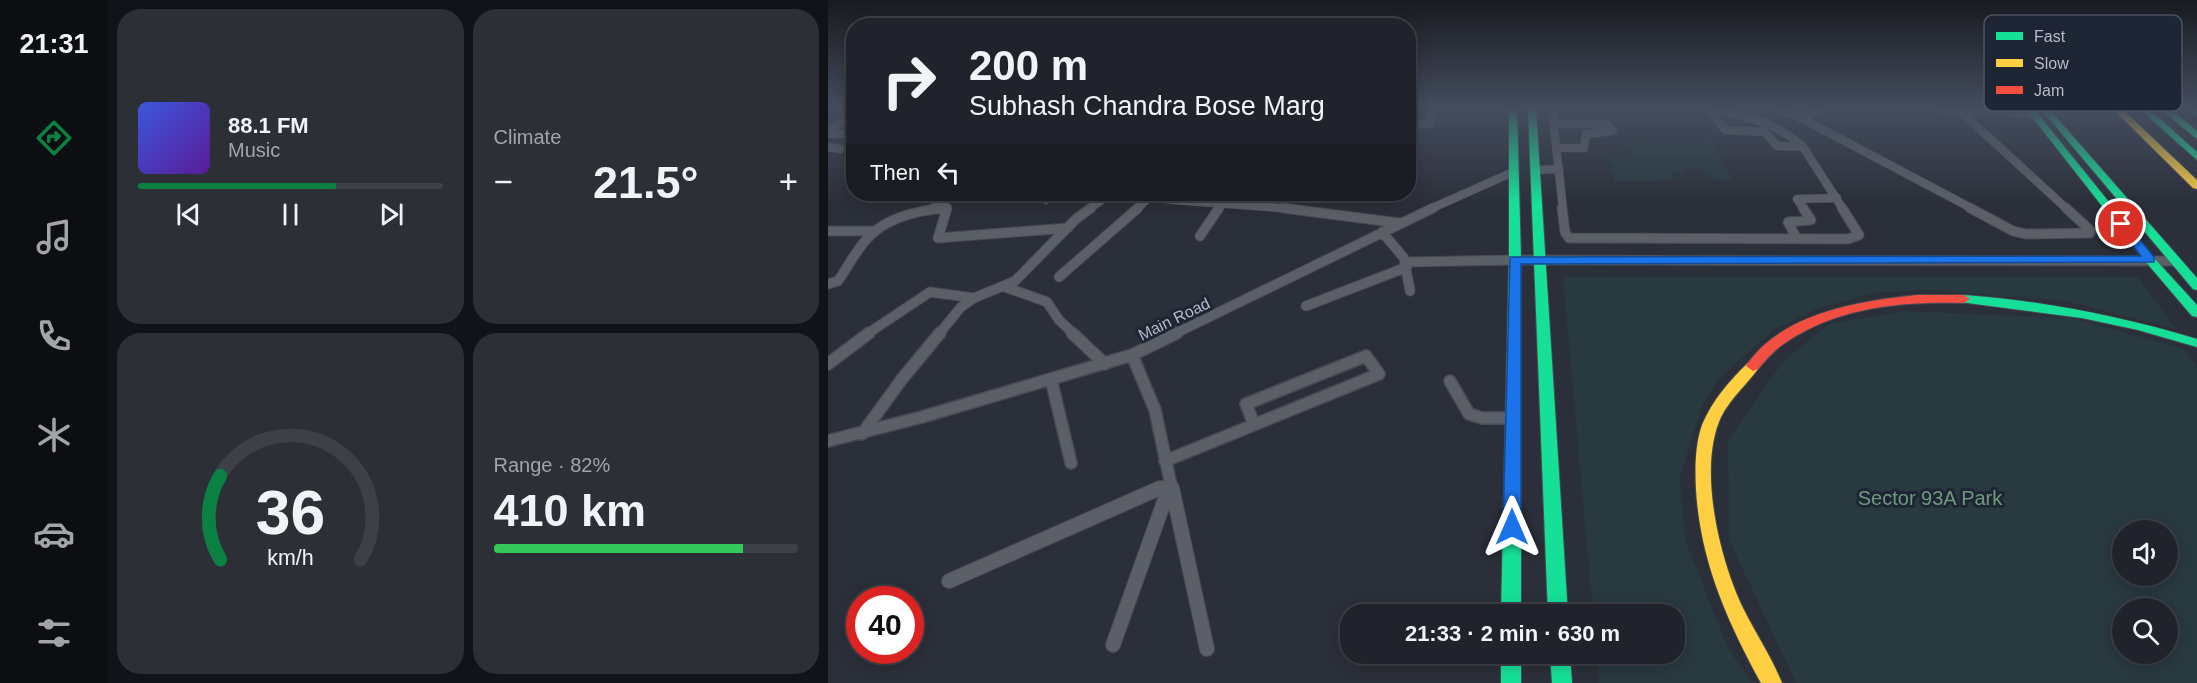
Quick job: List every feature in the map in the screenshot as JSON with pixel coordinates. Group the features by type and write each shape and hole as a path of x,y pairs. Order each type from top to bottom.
{"main road":[{"path":"1511,604 1515,260 1513,141"},
{"path":"1534,141 1557,604"},
{"path":"2057,141 2150,260 2197,313"},
{"path":"2062,141 2197,286"},
{"path":"2150,141 2197,186"},
{"path":"2179,141 2197,157"},
{"path":"1772,683 1737,622 1711,549 1704,483 1707,435 1724,398 1751,362 1784,335 1822,318 1859,307 1916,299 1992,299 2059,307 2111,318 2197,343"},
{"path":"1511,664 1511,683"},
{"path":"1561,664 1562,683"}],"street":[{"path":"1555,141 1565,232 1569,238 1724,250 2176,261"},
{"path":"1556,148 1584,147 1585,141"},
{"path":"1773,141 1777,146 1803,147"},
{"path":"1306,306 1407,265 1724,250 1797,239 1848,239 1859,235 1803,147 1796,141"},
{"path":"1843,141 2013,231 2026,234 2090,233 2091,231 1994,141"},
{"path":"828,147 840,149"},
{"path":"1535,170 1559,169"},
{"name":"Main Road","path":"828,441 862,434 1132,355 1400,223 1513,172"},
{"path":"1797,239 1788,222 1811,220 1797,199 1837,198"},
{"path":"932,209 945,201"},
{"path":"862,434 902,379 962,307 974,297 1005,287 1015,281 1068,228 1101,201"},
{"path":"1059,277 1145,201"},
{"path":"1198,201 1320,212 1400,223"},
{"path":"1200,236 1222,203"},
{"path":"828,231 874,231 900,219 932,209 947,208 938,238 1068,228"},
{"path":"828,284 838,281 874,231"},
{"path":"1382,232 1399,248 1407,265 1410,291"},
{"path":"1005,287 1047,302 1059,320 1105,364"},
{"path":"828,364 930,292 974,297"},
{"path":"1132,355 1155,410 1207,649"},
{"path":"1165,461 1378,374 1366,356 1246,404 1254,424"},
{"path":"1051,379 1071,463"},
{"path":"1450,381 1468,414 1482,418 1513,418"},
{"path":"949,581 1170,484"},
{"path":"1113,645 1170,484"}],"green space":[{"path":"1712,142 1733,181 1707,177 1702,168 1685,168 1682,172 1672,172 1673,178 1657,181 1615,182 1609,157 1631,156 1630,143"},
{"path":"1563,277 2138,277 2176,329 2066,301 1924,290 1873,293 1817,309 1775,329 1718,379 1702,407 1680,476 1685,539 1728,648 1752,683 1599,683 1598,664 1685,664 1685,604 1592,604"},
{"name":"Sector 93A Park","path":"1905,311 2073,318 2184,349 2197,366 2197,683 1796,683 1729,540 1728,440 1784,360 1829,324"}],"traffic: fast":[{"path":"1511,604 1515,260 1513,141"},
{"path":"1534,141 1557,604"},
{"path":"2055,141 2150,260 2197,313"},
{"path":"2072,141 2197,286"},
{"path":"2179,141 2197,157"},
{"path":"1964,299 2082,314 2197,343"},
{"path":"1511,664 1511,683"},
{"path":"1561,664 1562,683"}],"traffic: slow":[{"path":"2150,141 2197,186"},
{"path":"1753,366 1728,393 1710,425 1704,455 1704,485 1710,539 1725,588 1746,635 1772,683"}],"traffic: jam":[{"path":"1753,366 1780,340 1800,328 1845,311 1892,301 1964,299"}],"route":[{"path":"1512,527 1515,260 2150,260 2121,224"}]}
